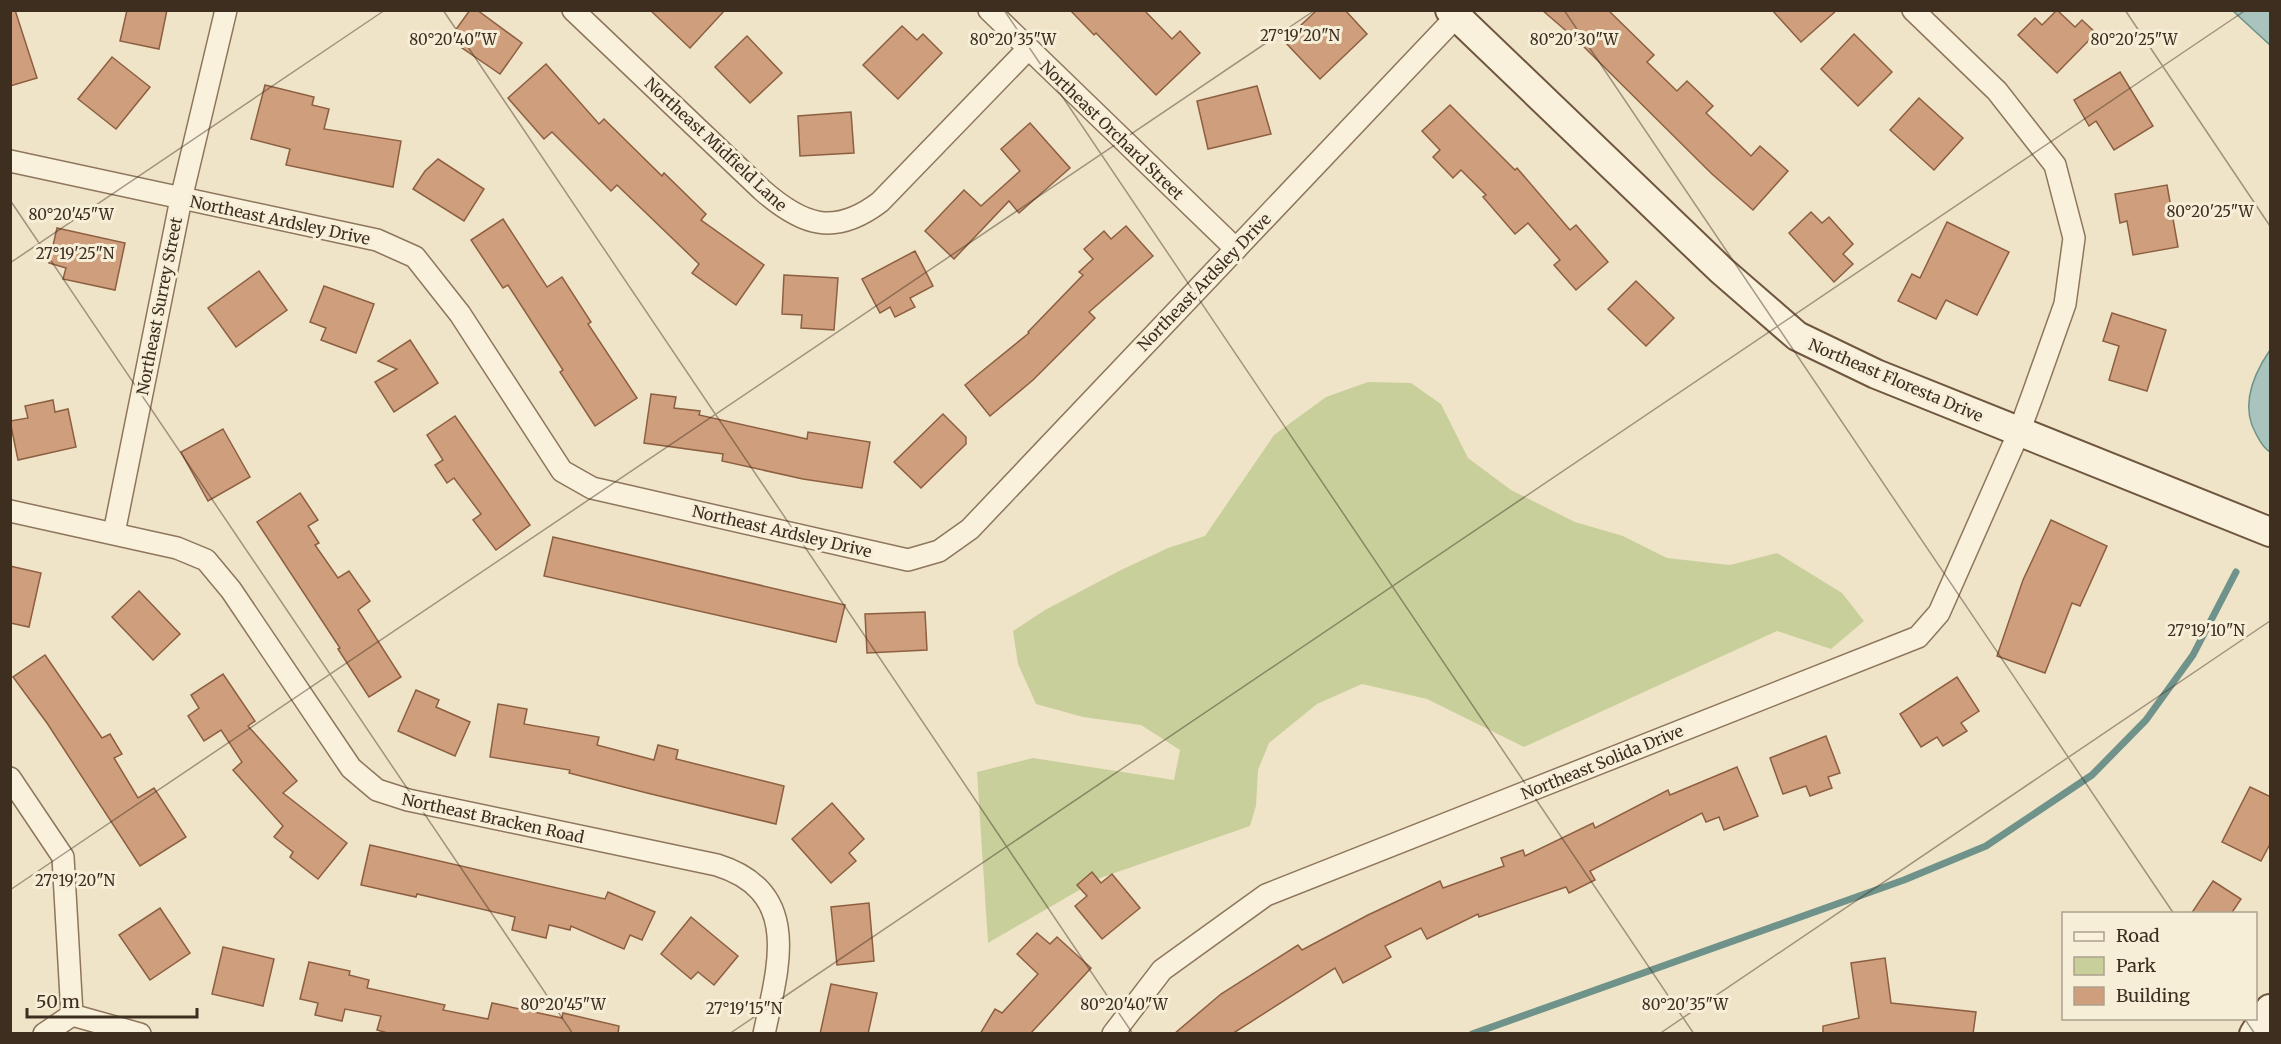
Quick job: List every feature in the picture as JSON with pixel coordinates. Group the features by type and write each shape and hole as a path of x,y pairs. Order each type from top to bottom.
{"street":[{"name":"Northeast Surrey Street","path":"114,532 181,199 226,10"},
{"name":"Northeast Midfield Lane","path":"573,10 769,196 797,216 819,224 850,219 865,213 880,202 1028,49"},
{"name":"Northeast Orchard Street","path":"989,10 1236,249"},
{"name":"Northeast Solida Drive","path":"1113,1034 1162,970 1266,895 1918,637 1939,613 2019,432 2065,304 2074,238 2055,165 1997,91 1913,10"},
{"name":"Northeast Ardsley Drive","path":"10,161 377,240 415,257 460,314 562,471 592,488 908,560 939,551 970,529 1236,249 1453,14"},
{"name":"Northeast Floresta Drive","path":"1453,14 1721,270 1797,336 1876,375 2271,532"},
{"name":"Northeast Bracken Road","path":"10,511 114,532 193,553 217,570 351,768 377,790 408,800 717,866 746,878 760,890 770,904 781,938 780,959 764,1034"},
{"path":"10,778 63,857 72,1015"},
{"path":"2254,1034 2271,1009"},
{"path":"44,1034 72,1015 140,1034"}],"green space":[{"path":"1368,382 1411,383 1441,404 1468,458 1511,490 1575,522 1623,536 1667,558 1730,565 1777,553 1842,593 1864,621 1831,649 1777,631 1524,747 1427,699 1362,684 1317,704 1269,743 1258,770 1256,806 1250,826 1100,878 988,943 977,772 1033,758 1174,780 1180,750 1141,725 1083,717 1036,704 1018,664 1013,631 1045,610 1121,570 1168,548 1205,536 1274,435 1326,397"}],"water":[{"path":"2233,11 2270,11 2270,45"},
{"path":"2270,350 2270,452 2262,444 2251,423 2249,402 2258,370"}],"building":[{"path":"10,10 15,10 37,78 10,86"},
{"path":"127,10 167,10 159,49 120,41"},
{"path":"470,10 477,10 522,43 500,74 449,39"},
{"path":"650,10 725,10 690,48"},
{"path":"1070,10 1144,10 1172,39 1180,31 1200,53 1156,95 1096,33 1094,35"},
{"path":"1317,10 1345,10 1367,34 1320,79 1284,41"},
{"path":"1542,10 1608,10 1654,55 1647,62 1677,91 1687,81 1713,106 1706,113 1751,156 1760,146 1788,171 1753,210 1712,174 1578,41"},
{"path":"1772,10 1837,10 1801,42"},
{"path":"2057,10 2075,27 2082,20 2096,33 2057,73 2018,35 2035,18 2042,25"},
{"path":"902,26 917,40 923,34 942,53 898,99 863,65"},
{"path":"1854,34 1892,72 1858,106 1821,69"},
{"path":"747,36 782,73 750,103 715,67"},
{"path":"112,57 150,87 116,129 78,99"},
{"path":"546,64 599,124 604,119 662,176 664,173 706,214 701,220 764,265 736,305 692,273 699,264 617,185 611,191 552,132 544,139 508,98"},
{"path":"2120,72 2153,126 2114,150 2096,121 2089,126 2074,100"},
{"path":"265,85 314,97 312,105 329,109 324,129 401,141 393,187 286,165 290,149 251,139"},
{"path":"1257,86 1271,134 1208,149 1197,101"},
{"path":"1919,98 1963,138 1934,170 1890,130"},
{"path":"1450,105 1515,170 1517,168 1570,230 1576,225 1608,262 1576,290 1554,265 1560,260 1528,223 1515,234 1483,197 1486,195 1461,170 1453,178 1433,157 1440,150 1422,131"},
{"path":"851,112 854,153 800,156 798,116"},
{"path":"1030,123 1070,168 1019,213 1009,201 954,259 925,231 964,190 981,206 1020,171 1001,149"},
{"path":"438,159 484,189 464,221 413,189 425,171"},
{"path":"2167,185 2178,247 2133,255 2127,221 2120,223 2115,194"},
{"path":"1811,212 1822,223 1829,217 1853,244 1843,254 1853,264 1834,282 1789,233"},
{"path":"503,219 547,287 562,277 591,322 588,324 637,398 595,426 560,372 563,370 508,285 503,288 471,240"},
{"path":"1947,222 2009,252 1977,315 1946,300 1936,319 1898,301 1912,274 1920,278"},
{"path":"1126,226 1153,256 1089,312 1095,318 1033,380 990,416 965,385 1029,333 1083,275 1079,272 1093,259 1084,249 1104,231 1111,239"},
{"path":"57,228 125,243 115,290 63,279 66,268 49,263"},
{"path":"915,251 933,286 910,298 915,307 895,317 890,307 880,313 862,279"},
{"path":"259,271 287,310 236,347 208,308"},
{"path":"784,275 838,278 834,330 801,328 802,315 782,314"},
{"path":"1636,281 1674,318 1646,346 1608,309"},
{"path":"324,286 374,304 356,353 321,340 326,328 310,322"},
{"path":"2112,313 2166,330 2147,391 2109,380 2119,346 2103,341"},
{"path":"410,340 438,383 394,412 375,382 397,369 378,361"},
{"path":"651,394 676,397 674,408 700,411 699,415 807,439 808,432 870,442 862,488 803,479 722,461 723,454 644,443"},
{"path":"53,400 55,412 68,409 76,447 18,460 10,421 28,418 25,406"},
{"path":"943,414 966,437 966,444 921,488 894,462"},
{"path":"455,416 530,525 496,550 473,520 481,514 454,478 447,483 435,465 443,460 427,435"},
{"path":"223,429 250,477 208,501 181,452"},
{"path":"300,493 318,520 308,526 319,543 315,545 338,578 349,571 370,601 358,610 401,677 369,697 338,649 340,648 257,522"},
{"path":"2051,520 2107,546 2080,606 2072,603 2045,673 1997,656 2023,580"},
{"path":"553,537 845,605 836,642 544,576"},
{"path":"10,566 41,573 29,627 10,623"},
{"path":"139,591 180,634 153,660 112,617"},
{"path":"925,612 927,650 867,653 865,614"},
{"path":"45,655 102,738 110,734 122,754 114,758 138,798 154,788 186,837 140,866 47,723 13,677"},
{"path":"223,674 255,721 248,726 297,781 283,793 347,843 318,879 290,857 293,852 274,837 283,826 233,770 242,762 221,730 204,741 188,716 199,708 191,695"},
{"path":"1957,677 1979,711 1961,723 1967,731 1943,746 1937,737 1921,747 1900,714"},
{"path":"416,690 439,700 436,707 470,722 455,756 398,731"},
{"path":"498,704 527,709 524,724 599,737 597,745 654,760 658,745 678,750 676,759 784,786 776,824 569,773 570,770 490,757"},
{"path":"1826,736 1840,773 1828,777 1832,788 1810,796 1806,786 1783,794 1770,758"},
{"path":"1737,767 1758,816 1724,830 1719,817 1706,822 1702,813 1590,871 1595,880 1569,893 1566,887 1479,917 1478,914 1427,939 1421,928 1385,946 1391,957 1343,983 1335,968 1232,1034 1174,1034 1221,994 1298,945 1302,950 1440,881 1443,888 1504,866 1501,858 1523,850 1525,856 1593,823 1595,828 1668,790 1670,795"},
{"path":"2250,787 2271,797 2271,842 2261,861 2222,842"},
{"path":"832,803 864,839 849,853 856,861 831,883 792,839"},
{"path":"370,845 605,899 608,892 655,912 642,940 630,935 624,949 571,926 570,930 549,925 546,938 512,930 515,917 417,894 416,897 361,885"},
{"path":"1092,872 1101,883 1112,874 1140,908 1102,939 1075,906 1087,896 1077,885"},
{"path":"2213,881 2241,899 2232,912 2192,912"},
{"path":"869,903 874,961 837,965 831,907"},
{"path":"160,908 190,953 150,980 119,935"},
{"path":"691,917 738,956 714,985 698,972 691,979 661,954"},
{"path":"1037,933 1050,944 1057,937 1091,968 1030,1034 980,1034 995,1009 1002,1013 1038,974 1017,954"},
{"path":"223,947 274,959 263,1006 212,994"},
{"path":"1885,958 1891,1003 1976,1012 1973,1034 1823,1034 1823,1026 1859,1018 1851,963"},
{"path":"309,962 350,971 349,975 369,980 367,988 445,1005 443,1010 488,1019 492,1003 562,1018 563,1013 619,1026 618,1034 391,1034 377,1030 381,1016 345,1009 342,1021 315,1015 318,1003 300,999"},
{"path":"831,984 877,993 868,1034 820,1034"}],"waterway":[{"path":"1472,1034 1904,880 1986,846 2092,775 2146,720 2193,655 2236,572"}]}
